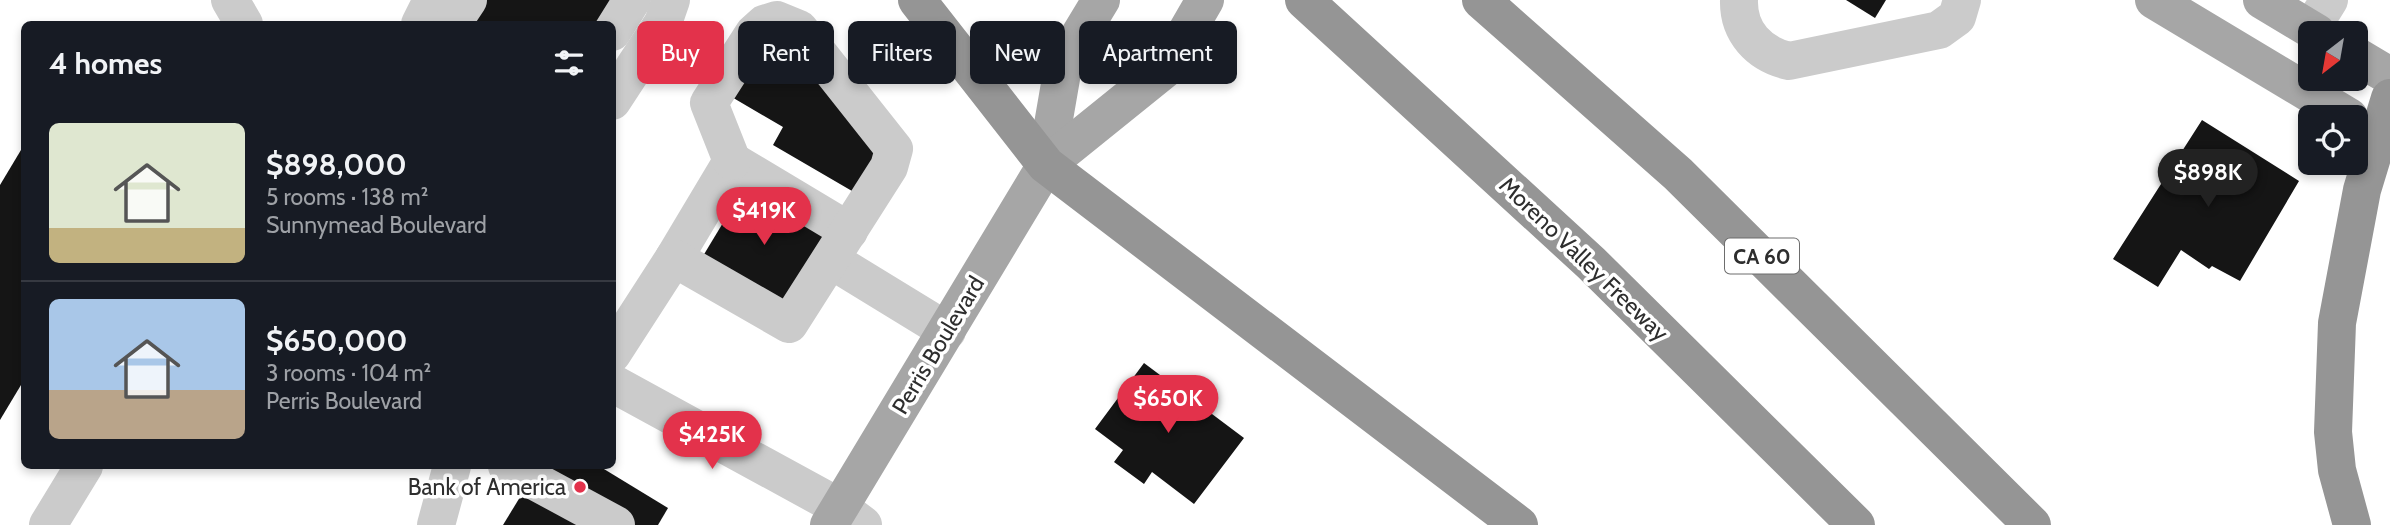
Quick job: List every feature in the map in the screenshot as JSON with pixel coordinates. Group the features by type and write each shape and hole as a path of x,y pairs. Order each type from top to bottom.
{"highway":[{"path":"917,0 1046,165 1519,525"},
{"name":"Moreno Valley Freeway","path":"1304,0 1591,263 1856,525"},
{"name":"CA 60","path":"1481,0 1678,174 2032,525"},
{"path":"2368,129 2390,98"},
{"path":"2352,525 2337,470 2333,432 2337,323 2361,175"}],"main road":[{"name":"Perris Boulevard","path":"1046,165 1064,61 1101,0"},
{"name":"Perris Boulevard","path":"844,519 947,331 1046,165 1165,69 1205,0"},
{"path":"2154,0 2328,105"},
{"path":"2262,0 2319,21"},
{"path":"2368,63 2390,76"}],"street":[{"path":"230,0 242,21"},
{"path":"422,21 432,0"},
{"path":"454,21 468,0"},
{"path":"616,26 632,0"},
{"path":"616,95 663,23 671,0"},
{"path":"1739,0 1739,16 1747,35 1772,58 1789,61 1939,30 1957,17 1962,0"},
{"path":"674,258 789,324 840,245 889,167 894,149 799,29 777,20 764,24 709,103 732,161 840,245 947,331"},
{"path":"616,348 732,161"},
{"path":"616,385 844,519"},
{"path":"48,525 82,469"},
{"path":"436,525 452,469"},
{"path":"513,469 616,525"}],"building":[{"path":"475,0 619,0 607,21 463,21"},
{"path":"1846,0 1886,0 1875,18"},
{"path":"834,77 891,150 864,198 773,145 783,127 730,96 738,83 834,84"},
{"path":"2202,120 2299,181 2240,281 2212,266 2209,269 2181,250 2158,287 2113,259"},
{"path":"21,150 21,385 0,420 0,185"},
{"path":"744,188 824,236 783,307 703,256"},
{"path":"1144,363 1244,438 1194,504 1152,472 1144,484 1114,462 1123,450 1095,429"},
{"name":"Bank of America","path":"537,469 604,469 668,508 658,525 503,525"}],"place":[{"name":"Bank of America","path":"580,487"}]}
